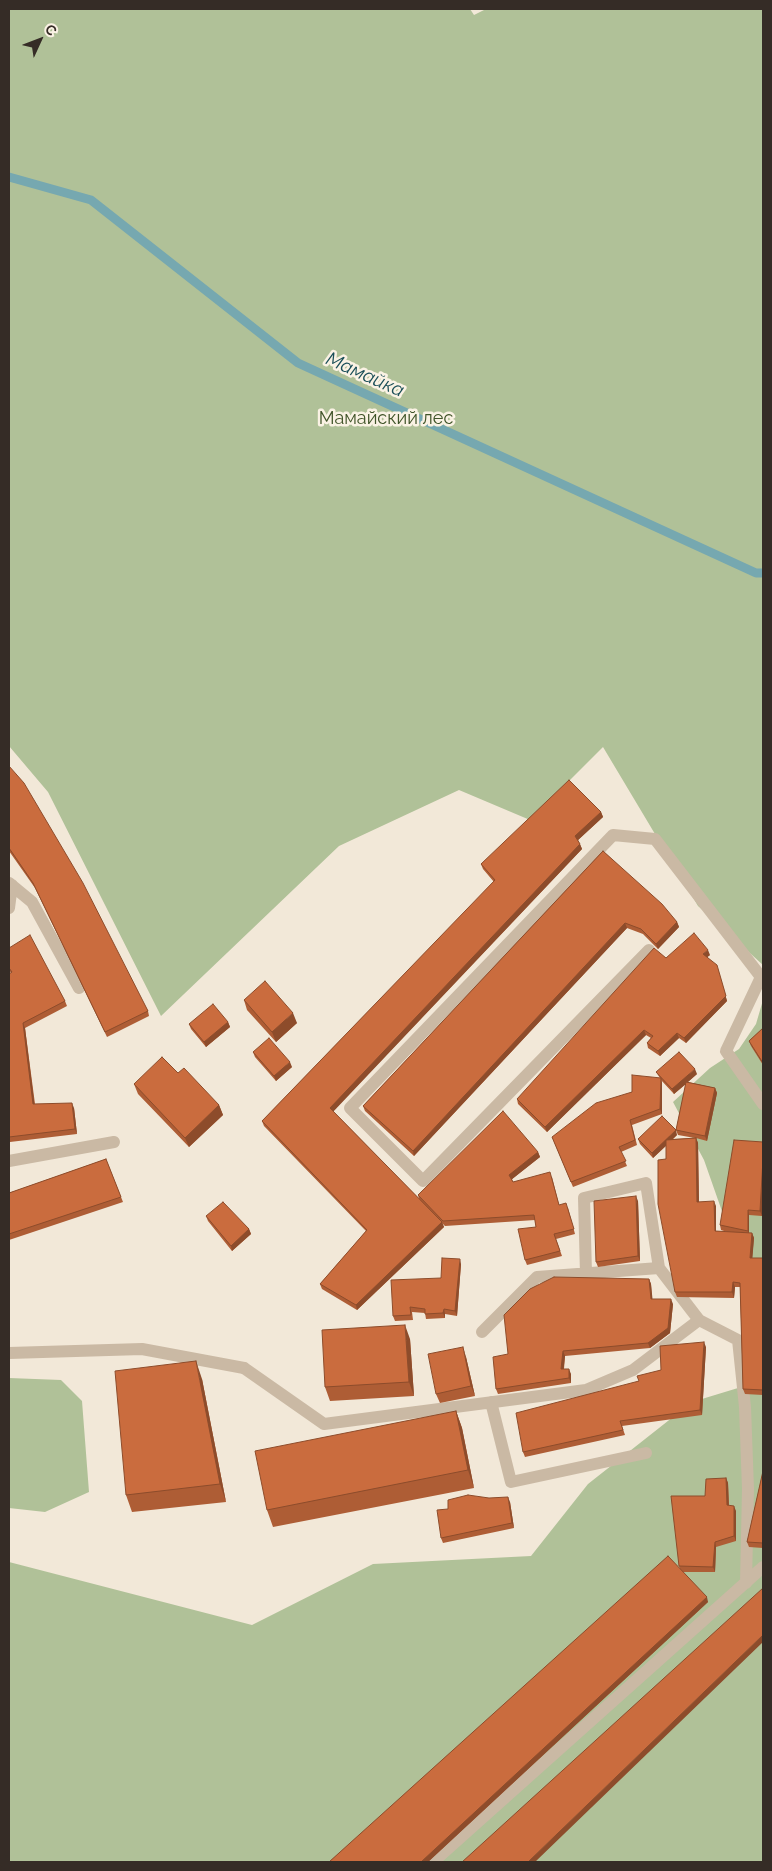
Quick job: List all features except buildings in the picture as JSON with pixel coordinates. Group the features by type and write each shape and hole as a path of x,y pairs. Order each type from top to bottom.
{"street":[{"path":"649,950 423,1181 350,1108 613,835 655,838 761,977 726,1051 763,1104"},
{"path":"9,908 10,884"},
{"path":"10,884 32,902 79,988"},
{"path":"9,1161 114,1142"},
{"path":"586,1274 584,1198 646,1183 659,1268 698,1320 738,1340 745,1407 748,1489 746,1583"},
{"path":"482,1332 537,1277 659,1268"},
{"path":"9,1353 142,1349 244,1368 324,1424 586,1390 633,1370 698,1320"},
{"path":"492,1402 511,1482 646,1453"},
{"path":"433,1862 763,1567"}],"green space":[{"name":"Мамайский лес","path":"9,9 470,9 474,15 486,9 763,9 763,965 698,906 603,747 530,820 459,790 339,846 161,1016 48,792 9,746"},
{"path":"763,1000 763,1862 9,1862 9,1562 252,1625 373,1564 531,1556 588,1484 692,1402 738,1388 758,1335 724,1217 704,1160 673,1102 710,1068 739,1049 756,1024"},
{"path":"9,1378 61,1380 82,1401 89,1492 45,1512 9,1508"}],"waterway":[{"name":"Мамайка","path":"9,177 91,200 298,363 756,573 763,573"}]}
